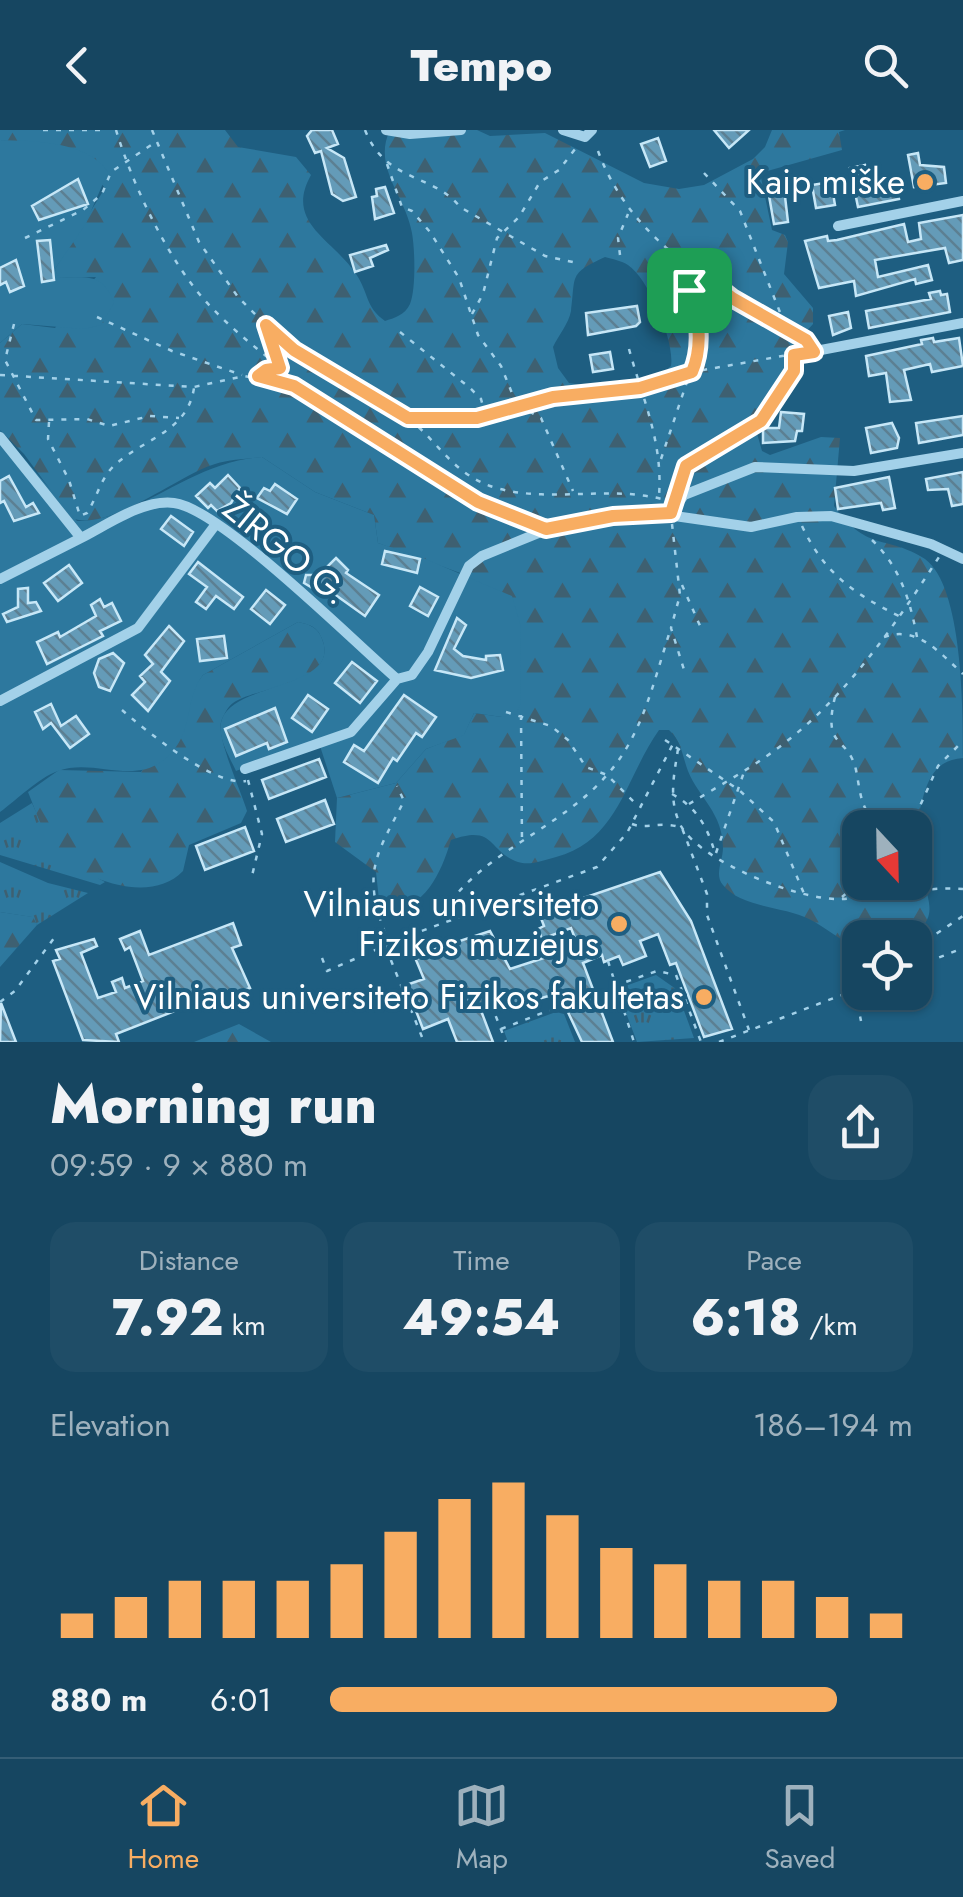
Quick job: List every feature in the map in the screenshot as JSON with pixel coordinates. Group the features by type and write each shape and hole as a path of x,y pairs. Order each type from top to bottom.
{"street":[{"path":"386,130 410,134 460,130"},
{"path":"563,130 588,134"},
{"path":"838,226 963,201"},
{"path":"797,355 963,323"},
{"path":"2,443 80,538"},
{"path":"246,775 351,732 397,679 412,675 428,652 469,566 482,556 546,529 674,506 755,467 854,471 963,452"},
{"name":"ŽIRGO G.","path":"0,579 116,520 169,502 216,524 272,564 397,679"},
{"path":"674,506 751,527 798,517 831,516 931,544 963,559"},
{"path":"0,701 138,628 216,524"}],"path":[{"path":"44,130 107,130"},
{"path":"116,130 125,160 163,234 210,306 280,368 294,386"},
{"path":"152,130 198,242 238,296 294,350 408,418 441,455 495,488 528,495 574,492 659,498 674,506"},
{"path":"366,130 387,164 402,207 412,211 430,232 460,278 478,335 501,366 514,398 541,418 566,482 574,492"},
{"path":"471,316 483,294 497,238 519,216 540,182 559,170 588,134"},
{"path":"26,238 83,210 102,194 110,172 155,142"},
{"path":"598,151 608,178 629,212 732,298 785,326 806,340 814,352"},
{"path":"387,164 418,183 451,195 460,207 545,256 573,262"},
{"path":"704,172 740,211 785,326"},
{"path":"620,255 618,238 629,212"},
{"path":"659,498 662,459 700,343 698,313 686,262"},
{"path":"97,317 172,351 244,376"},
{"path":"14,324 5,360 36,420 87,419 109,426 150,416 181,418"},
{"path":"266,325 280,368"},
{"path":"400,332 470,388 481,399 486,415"},
{"path":"628,348 662,459"},
{"path":"408,418 458,420 520,404 640,388 692,372 797,355 794,371 761,421 686,466 678,483 674,506 680,579 677,620 640,727 607,775 522,843 462,883 443,912"},
{"path":"258,376 280,368"},
{"path":"0,376 194,387 258,376 294,386 452,488 505,516 546,529"},
{"path":"49,422 48,439 69,480 80,516 94,502 112,467 191,409 194,387"},
{"path":"94,502 116,520"},
{"path":"798,517 828,571 856,595 901,616"},
{"path":"861,526 887,555 910,602 917,636"},
{"path":"690,804 788,741 835,697 901,616 943,552"},
{"path":"680,579 701,628"},
{"path":"672,628 685,673"},
{"path":"881,638 898,632 917,636 963,674"},
{"path":"835,697 829,720 833,739 856,768 865,810"},
{"path":"122,710 186,758 235,783 246,775 262,834 251,880"},
{"path":"506,712 551,726 568,740 586,768 607,775 635,803"},
{"path":"520,715 522,843"},
{"path":"666,740 739,790 774,822 806,897"},
{"path":"918,810 938,766 963,741"},
{"path":"322,958 327,971 405,937 597,867 596,863 618,846 632,824 673,744"},
{"path":"678,750 672,794 707,894 707,916 749,1030"},
{"path":"715,855 744,770"},
{"path":"385,933 371,891 373,858 404,801 397,786"},
{"path":"672,794 690,804 704,822 715,855"},
{"path":"632,824 640,827 663,821 682,828 715,855 774,887 806,897 838,900 963,889"},
{"path":"838,900 842,897"},
{"path":"932,937 963,916"},
{"path":"0,1002 14,991 57,934"},
{"path":"386,948 424,1042"},
{"path":"932,960 963,948"},
{"path":"608,960 634,1042"},
{"path":"614,986 657,970 676,976 701,1042"},
{"path":"719,1042 842,995"},
{"path":"491,1004 506,1042"},
{"path":"501,1029 563,1005"},
{"path":"860,1010 862,1021"}],"green space":[{"path":"0,130 225,130 238,147 296,157 311,175 304,192 307,218 356,274 370,305 385,321 410,304 414,269 409,220 387,169 390,130 477,130 490,136 545,133 644,183 679,189 704,185 753,159 765,147 772,130 845,130 839,132 842,150 760,173 772,230 785,235 788,242 784,274 813,308 813,324 802,336 787,381 756,430 762,451 770,455 821,437 840,438 834,506 867,537 925,559 938,574 947,595 958,651 963,758 950,760 933,773 920,810 842,810 842,900 928,900 926,920 842,920 842,939 799,915 731,893 719,877 723,848 719,825 669,730 659,730 607,822 577,849 523,863 508,857 484,837 451,840 428,890 408,905 380,909 376,872 335,842 337,798 396,783 426,749 464,734 474,713 502,717 463,574 378,543 374,515 315,492 262,457 215,464 104,517 71,518 24,454 0,430 0,343 22,324 55,328 96,277 58,278 55,269 105,188 71,148 0,140","holes":["605,257 636,272 659,312 669,342 671,366 635,386 610,388 569,383 558,368 553,347 570,316 576,277"]},
{"path":"0,140 44,142 74,149 99,162 108,172 85,225 55,269 59,278 93,279 105,286 114,303 101,325 84,329 22,324 0,343"},
{"path":"0,430 77,521 121,512 211,469 262,457 315,492 374,515 378,543 512,596 521,627 520,705 516,714 502,717 474,713 464,735 426,749 396,783 337,798 318,740 236,771 221,732 222,719 231,707 303,677 317,667 324,655 318,631 298,622 203,675 181,739 163,761 134,771 88,767 58,771 0,812"},
{"path":"298,622 315,629 324,645 323,658 316,668 290,683 233,703 221,722 226,752 247,811 241,823 189,845 183,871 155,886 121,886 104,881 61,855 45,833 28,792 59,770 141,772 188,708 193,688 203,675"},
{"path":"32,803 61,849 105,882 100,885 0,855 0,823"},
{"path":"0,862 48,883 88,893 37,925 32,917 0,912"},
{"path":"0,912 33,917 37,925 0,967"},
{"path":"656,975 676,989 694,1038 637,1042 617,989"},
{"path":"556,1012 564,1014 575,1042 508,1042 504,1031"},
{"path":"239,1024 271,1042 194,1042"}],"building":[{"path":"312,130 332,130 338,144 327,148 344,158 356,197 343,201 332,194 321,151 315,153 307,136"},
{"path":"714,130 749,130 729,148"},
{"path":"658,138 666,161 650,167 641,144"},
{"path":"918,153 920,165 944,167 946,183 914,187 908,155"},
{"path":"865,165 869,183 895,178 899,199 858,207 850,168"},
{"path":"78,179 88,204 39,220 32,206"},
{"path":"831,182 835,205 816,208 812,185"},
{"path":"385,187 394,213 375,219 372,197 377,196 376,189"},
{"path":"784,188 788,222 774,224 768,190"},
{"path":"963,215 963,260 949,263 945,248 875,260 878,277 928,265 932,280 916,284 915,279 856,296 854,281 819,288 805,241 827,236 828,241 837,240 904,224 908,242 921,239 919,223"},
{"path":"50,240 54,280 42,282 37,241"},
{"path":"386,245 388,250 370,258 373,266 355,272 350,255"},
{"path":"16,260 24,286 10,292 6,282 0,285 0,268"},
{"path":"940,291 941,295 947,294 950,312 869,328 866,311 931,299 929,293"},
{"path":"637,306 640,322 636,326 588,335 586,313"},
{"path":"848,312 851,328 833,335 829,316"},
{"path":"933,338 934,342 959,338 963,366 932,372 930,364 904,370 911,400 890,402 886,373 869,376 866,356"},
{"path":"610,352 613,369 593,372 590,355"},
{"path":"781,412 804,414 802,431 797,431 795,441 763,443 763,428 779,428"},
{"path":"963,416 963,435 919,443 916,423"},
{"path":"892,423 899,438 897,448 871,453 866,428"},
{"path":"963,472 963,504 952,506 948,489 928,490 926,479"},
{"path":"228,475 240,488 231,503 217,511 211,505 208,508 196,496 210,483 215,488"},
{"path":"9,476 26,507 33,503 39,513 14,521 4,501 0,503 0,481"},
{"path":"889,477 895,508 883,510 881,503 838,509 835,488"},
{"path":"275,484 297,499 287,514 257,498 264,488 270,491"},
{"path":"171,516 193,532 184,546 161,529"},
{"path":"385,551 420,559 417,573 382,564"},
{"path":"336,558 348,570 346,573 379,595 365,616 330,591 326,596 304,583 306,575 319,575"},
{"path":"198,562 243,597 234,609 216,596 206,609 196,602 207,587 189,574"},
{"path":"69,565 82,583 58,601 44,583"},
{"path":"420,587 438,597 428,616 410,606"},
{"path":"28,588 28,603 36,602 41,611 7,622 3,614 18,607 18,589"},
{"path":"266,590 285,605 270,624 251,609"},
{"path":"100,599 104,607 112,603 121,621 100,631 103,636 47,664 37,642 58,632 60,637 96,616 91,605"},
{"path":"457,618 466,625 454,649 463,656 486,660 486,656 500,655 503,670 471,678 435,670"},
{"path":"169,626 184,641 161,672 170,681 148,711 132,695 145,682 140,676 153,664 145,655"},
{"path":"224,636 227,658 200,661 197,639"},
{"path":"113,653 124,663 110,691 99,687 94,673 99,659"},
{"path":"352,662 377,681 360,703 335,683"},
{"path":"308,695 328,709 312,732 292,718"},
{"path":"404,695 436,717 422,737 416,733 397,761 393,758 378,783 344,762 354,745 364,751"},
{"path":"51,704 61,726 76,716 89,734 70,748 51,723 43,729 35,712"},
{"path":"275,708 287,742 269,749 267,743 236,756 225,729"},
{"path":"319,759 326,777 269,799 262,780"},
{"path":"325,800 334,824 286,842 277,819"},
{"path":"245,827 254,851 205,870 196,846"},
{"path":"660,872 691,921 732,1029 704,1037 676,963 670,965 658,934 640,941 646,956 623,965 619,956 604,962 602,955 583,963 613,1042 582,1042 559,993 503,1009 500,1000 480,1008 493,1042 457,1042 448,1019 423,1029 406,985 424,979 416,960 426,952 490,931 510,969 553,955 578,946 571,928 542,939 538,929 544,926 539,913"},
{"path":"233,923 241,945 232,948 250,988 215,1001 213,996 116,1034 119,1042 83,1040 53,961 60,959 56,950 94,939 97,946 81,953 98,998 116,992 112,982 122,978 125,988 143,981 130,947 125,950 120,939 140,931 149,955"},
{"path":"1,1003 16,1042 0,1042"}],"place":[{"name":"Kaip miške","path":"925,182"},
{"name":"Vilniaus universiteto Fizikos muziejus","path":"619,924"},
{"name":"Vilniaus universiteto Fizikos fakultetas","path":"704,997"}],"route":[{"path":"686,262 732,298 806,340 814,352 794,355 794,371 761,421 745,433 697,455 686,466 671,513 613,516 546,529 505,516 430,475 294,386 258,376 280,368 266,325 294,350 408,418 477,418 553,397 640,388 692,372 700,343 698,313 689,290 686,262"}]}
